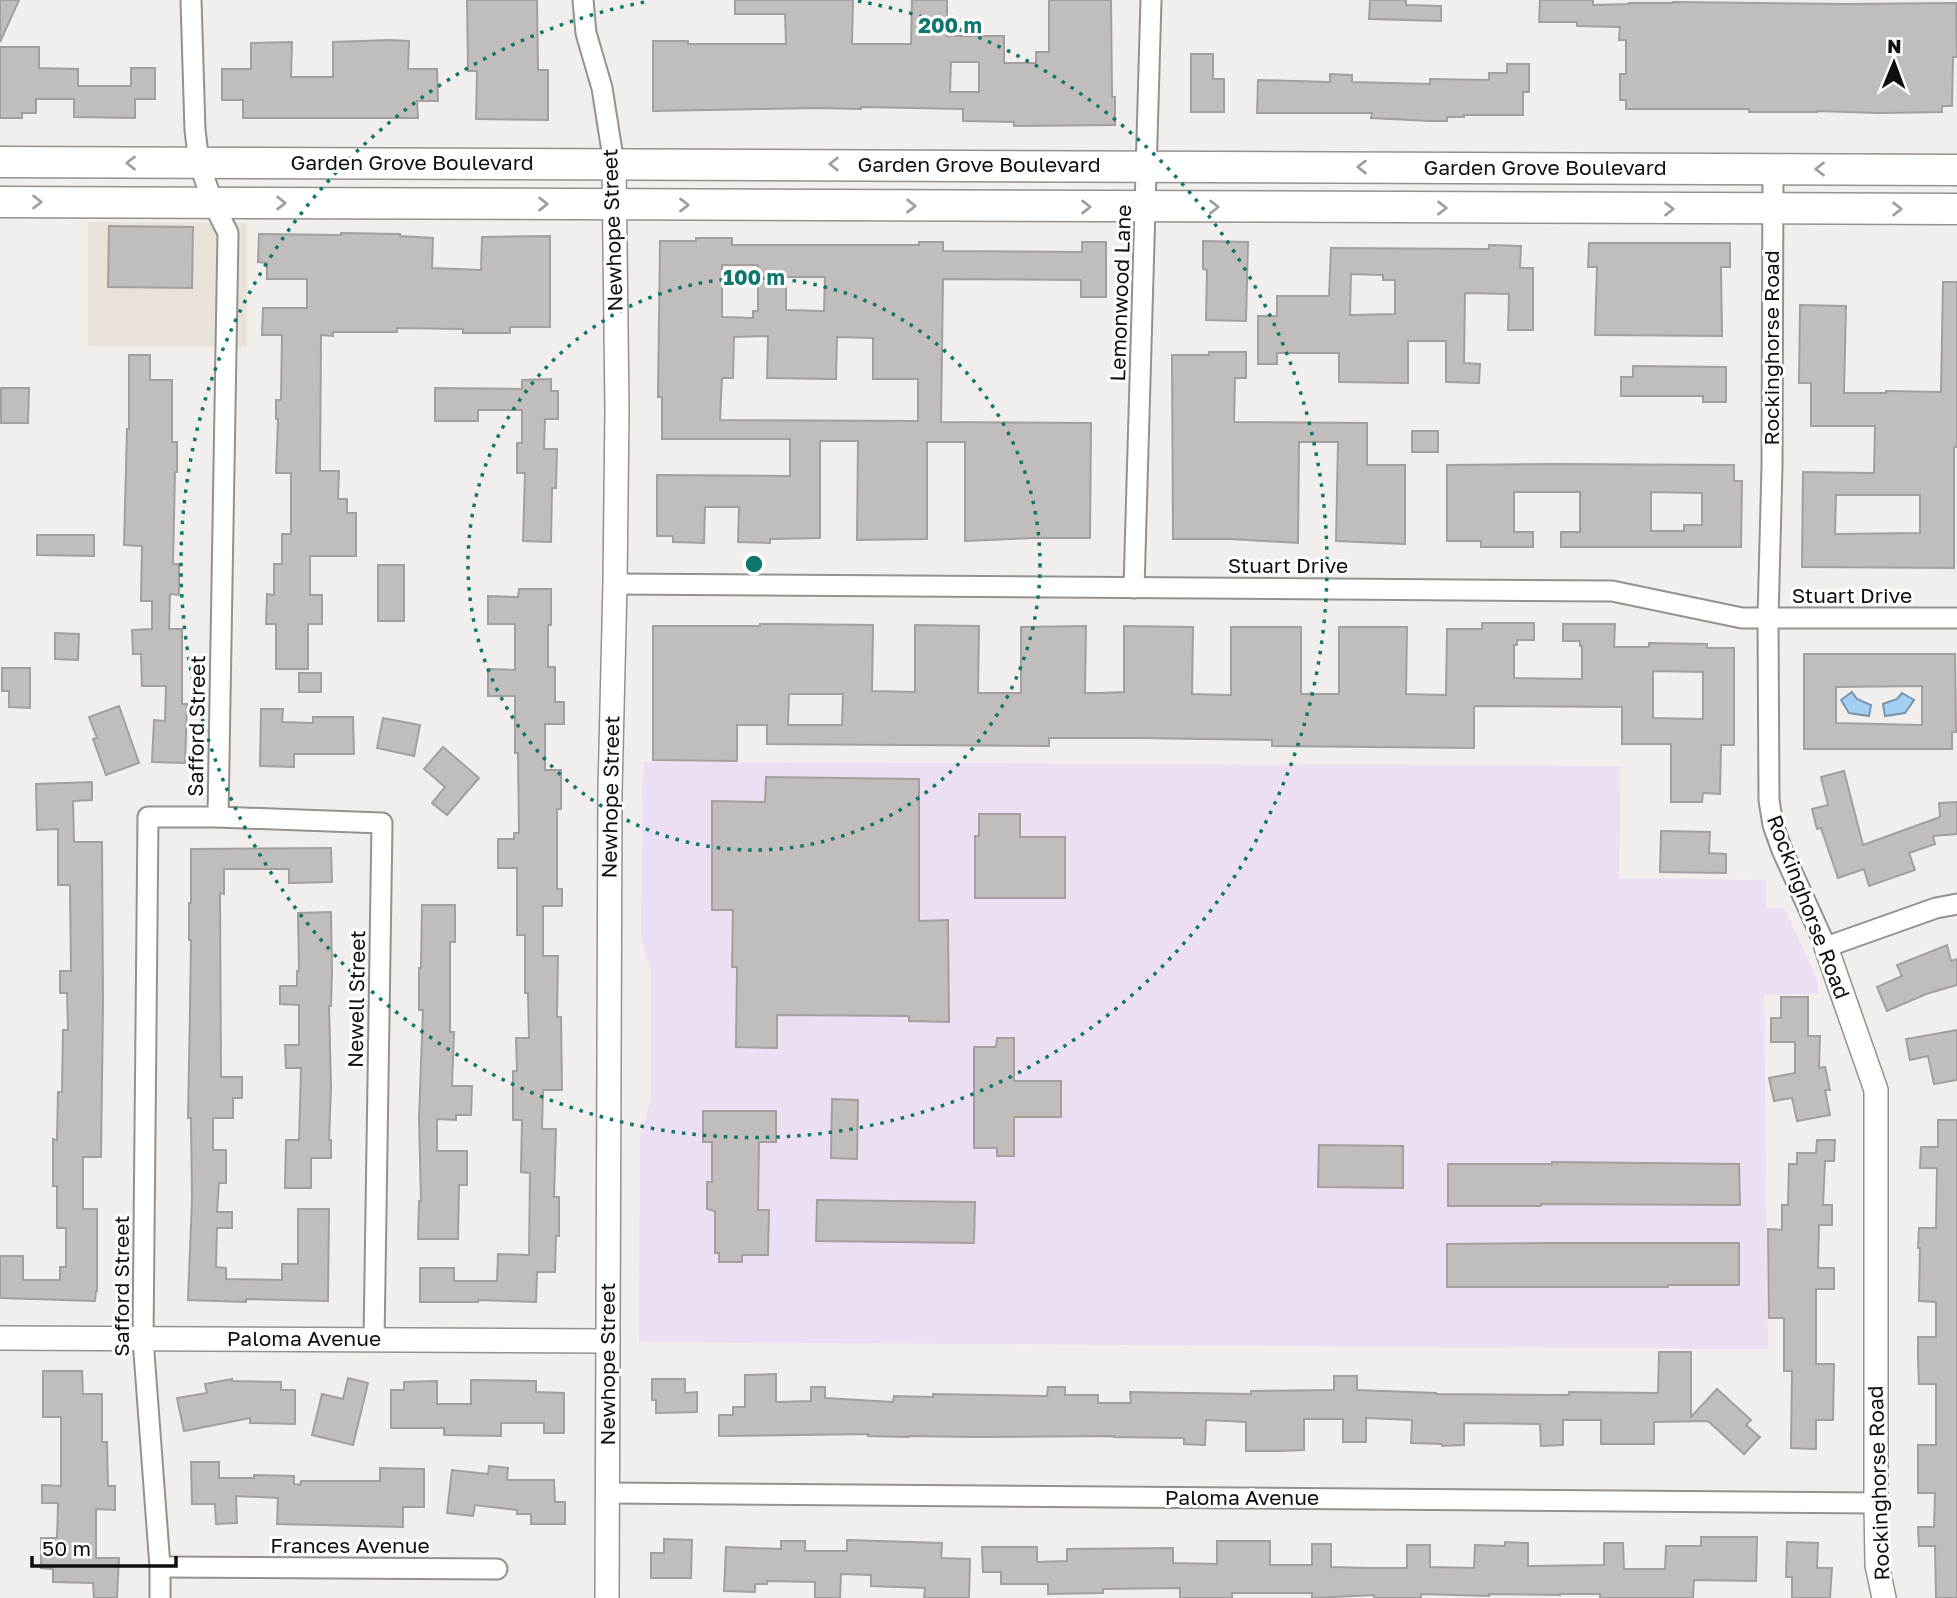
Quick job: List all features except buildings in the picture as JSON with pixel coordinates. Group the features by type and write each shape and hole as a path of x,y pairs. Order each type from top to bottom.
{"main road":[{"name":"Garden Grove Boulevard","path":"0,162 1957,170"},
{"name":"Garden Grove Boulevard","path":"0,202 1957,209"}],"street":[{"name":"Safford Street","path":"160,1598 143,1339 148,817 218,817 228,233 213,203 199,163 195,130 191,0"},
{"name":"Newhope Street","path":"583,0 586,33 602,88 614,164 615,205 617,410 610,791 607,1598"},
{"name":"Lemonwood Lane","path":"1134,588 1151,0"},
{"name":"Rockinghorse Road","path":"1773,169 1772,467 1768,618 1770,811 1782,850 1826,947 1876,1090 1876,1503 1877,1565 1884,1598"},
{"name":"Stuart Drive","path":"615,584 1612,591 1742,618 1957,618"},
{"name":"Newell Street","path":"218,817 382,823 374,1340"},
{"path":"1826,947 1936,908 1957,904"},
{"name":"Paloma Avenue","path":"0,1338 608,1341"},
{"name":"Paloma Avenue","path":"608,1493 1876,1503"},
{"name":"Frances Avenue","path":"160,1567 497,1569"}],"shaded area":[{"path":"88,222 247,223 247,347 88,346"},
{"path":"644,762 1620,766 1619,878 1766,880 1766,908 1784,908 1817,979 1819,994 1764,995 1768,1349 639,1342 640,1136 651,1099 651,971 641,938"}],"water":[{"path":"1852,692 1857,699 1871,705 1869,716 1849,713 1841,700"},
{"path":"1902,693 1914,700 1905,713 1885,716 1883,704 1897,699"}]}
